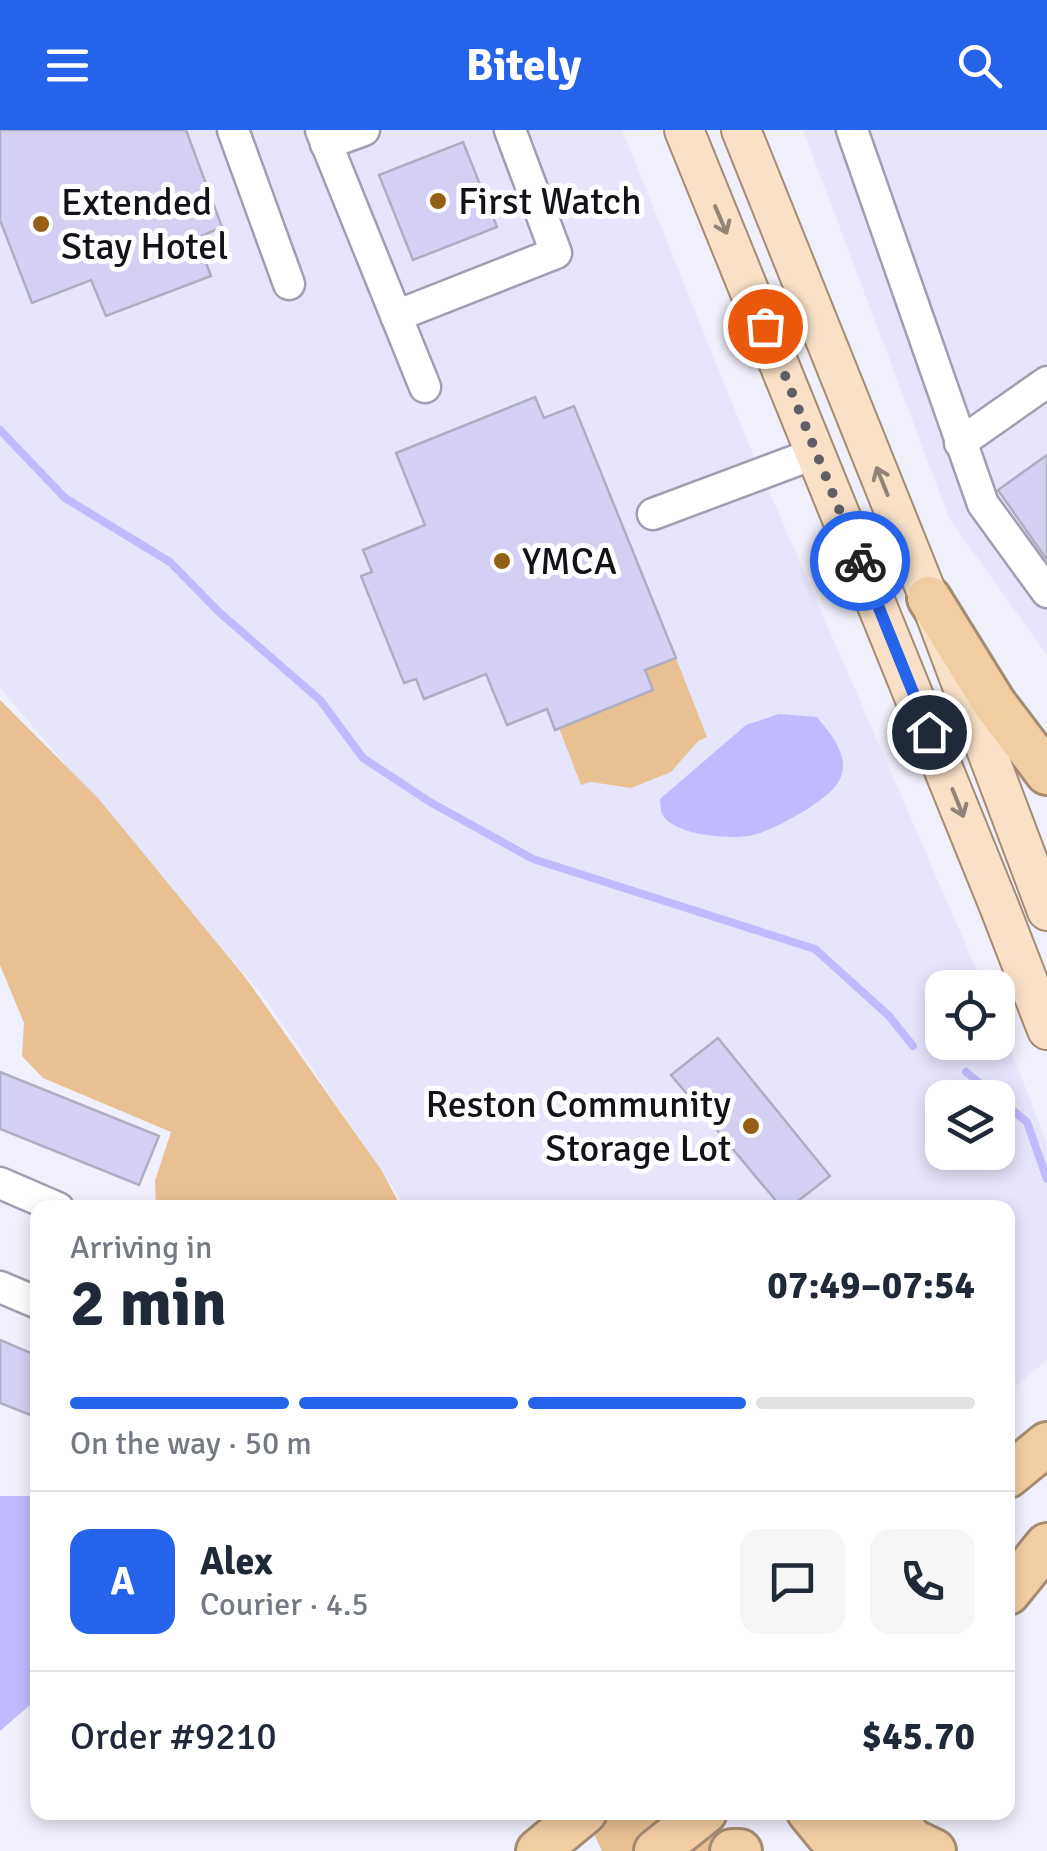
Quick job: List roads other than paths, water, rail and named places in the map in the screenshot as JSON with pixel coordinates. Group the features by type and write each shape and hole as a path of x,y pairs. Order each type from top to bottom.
{"highway":[{"path":"929,598 994,703 1047,772"},
{"path":"1015,1470 1047,1444"},
{"path":"1015,1567 1047,1543"},
{"path":"1015,1584 1047,1543"},
{"path":"538,1851 575,1820"},
{"path":"656,1851 695,1820"},
{"path":"816,1820 841,1851"},
{"path":"857,1820 884,1851"},
{"path":"894,1820 913,1841 934,1851"},
{"path":"732,1851 740,1851"}],"main road":[{"path":"684,130 1047,1030"},
{"path":"742,130 929,598 1047,910"}],"street":[{"path":"234,130 289,284"},
{"path":"364,130 324,137 425,387"},
{"path":"396,316 556,253 510,130"},
{"path":"852,130 984,504 1047,592"},
{"path":"960,443 1047,382"},
{"path":"653,514 816,453"},
{"path":"0,1183 39,1200"},
{"path":"0,1287 30,1300"}],"waterway":[{"path":"0,430 65,498 170,562 219,612 320,700 363,758 430,802 533,859 815,949 889,1016 913,1046"},
{"path":"966,1072 1027,1122 1047,1179"}],"place":[{"name":"First Watch","path":"438,201"},
{"name":"Extended Stay Hotel","path":"41,224"},
{"name":"YMCA","path":"502,561"},
{"name":"Reston Community Storage Lot","path":"751,1126"}]}
